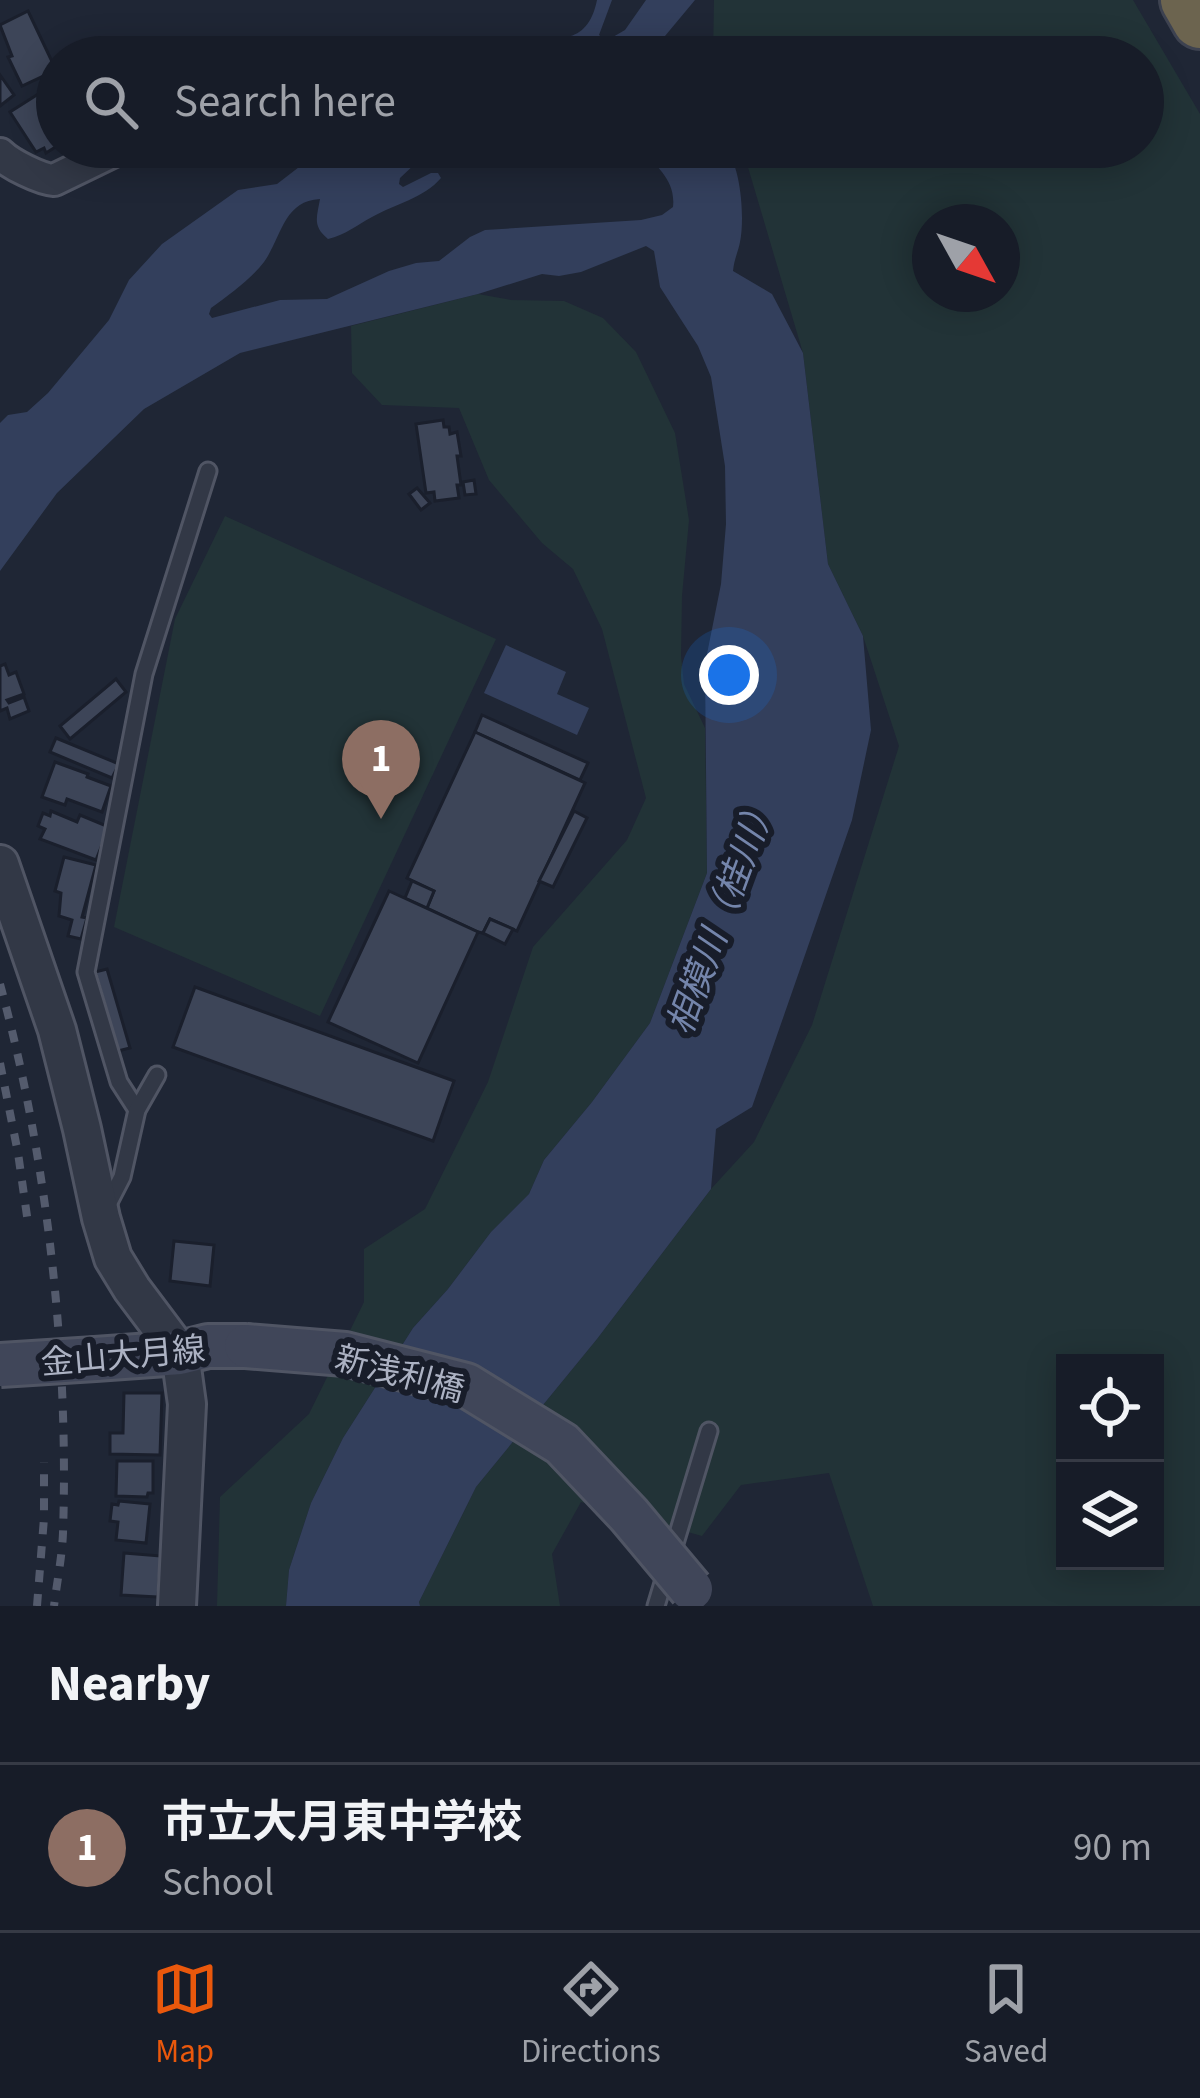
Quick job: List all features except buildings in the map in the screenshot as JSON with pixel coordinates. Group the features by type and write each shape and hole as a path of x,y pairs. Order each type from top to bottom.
{"highway":[{"path":"1188,0 1200,21"}],"main road":[{"name":"金山大月線","path":"0,1365 246,1346"},
{"name":"新浅利橋","path":"246,1346 345,1354 466,1385 562,1444 629,1515 684,1600"}],"street":[{"path":"2,158 41,179 54,180 79,168"},
{"path":"0,864 57,1030 112,1258 180,1353 188,1404 177,1606"}],"lane":[{"path":"136,1111 118,1082 86,972 144,674 208,470"},
{"path":"100,1218 122,1177 136,1111 157,1075"},
{"path":"684,1600 709,1431"}],"shaded area":[{"path":"714,0 1133,0 1154,36 713,36"},
{"path":"1164,53 1200,114 1200,1606 873,1606 829,1473 741,1485 702,1536 581,1502 552,1554 560,1606 420,1606 476,1487 711,1189 754,1142 812,1025 899,746 863,636 828,564 803,353 748,168 1164,168"},
{"path":"478,294 564,301 603,318 636,352 675,433 689,520 681,656 684,684 705,728 707,873 650,1023 544,1160 529,1194 491,1232 413,1328 343,1438 311,1503 289,1570 286,1606 217,1606 220,1497 309,1414 364,1302 364,1249 425,1209 488,1082 533,947 627,840 646,798 602,629 573,569 542,543 489,480 459,408 382,405 352,373 351,326"},
{"path":"225,516 496,639 320,1016 114,927 175,619"}],"water":[{"path":"597,0 612,0 600,36 570,36 586,26"},
{"path":"646,0 695,0 665,36 615,36 625,30"},
{"name":"相模川（桂川）","path":"298,168 411,168 400,178 403,187 431,173 441,178 418,196 328,239 318,225 320,199 298,206 264,262 211,308 212,318 280,300 327,299 389,271 439,261 485,230 662,215 673,207 673,197 659,168 735,168 742,206 733,271 772,294 803,353 828,564 863,636 871,730 852,820 752,1107 716,1129 711,1189 476,1487 420,1606 286,1606 289,1570 311,1503 343,1438 413,1328 491,1232 529,1194 544,1160 650,1023 707,873 705,664 721,584 725,466 711,377 698,346 660,287 654,251 646,246 581,272 542,274 240,353 144,409 57,493 0,571 0,423 8,415 27,412 48,393 109,320 129,280 162,244 238,190 277,184"},
{"path":"506,645 566,672 557,694 589,708 577,735 484,693"}],"railway":[{"path":"0,984 31,1117 58,1326 64,1465 63,1533 54,1606"},
{"path":"0,1063 28,1223"},
{"path":"37,1606 44,1462"}],"place":[{"name":"市立大月東中学校","path":"381,819"}]}
